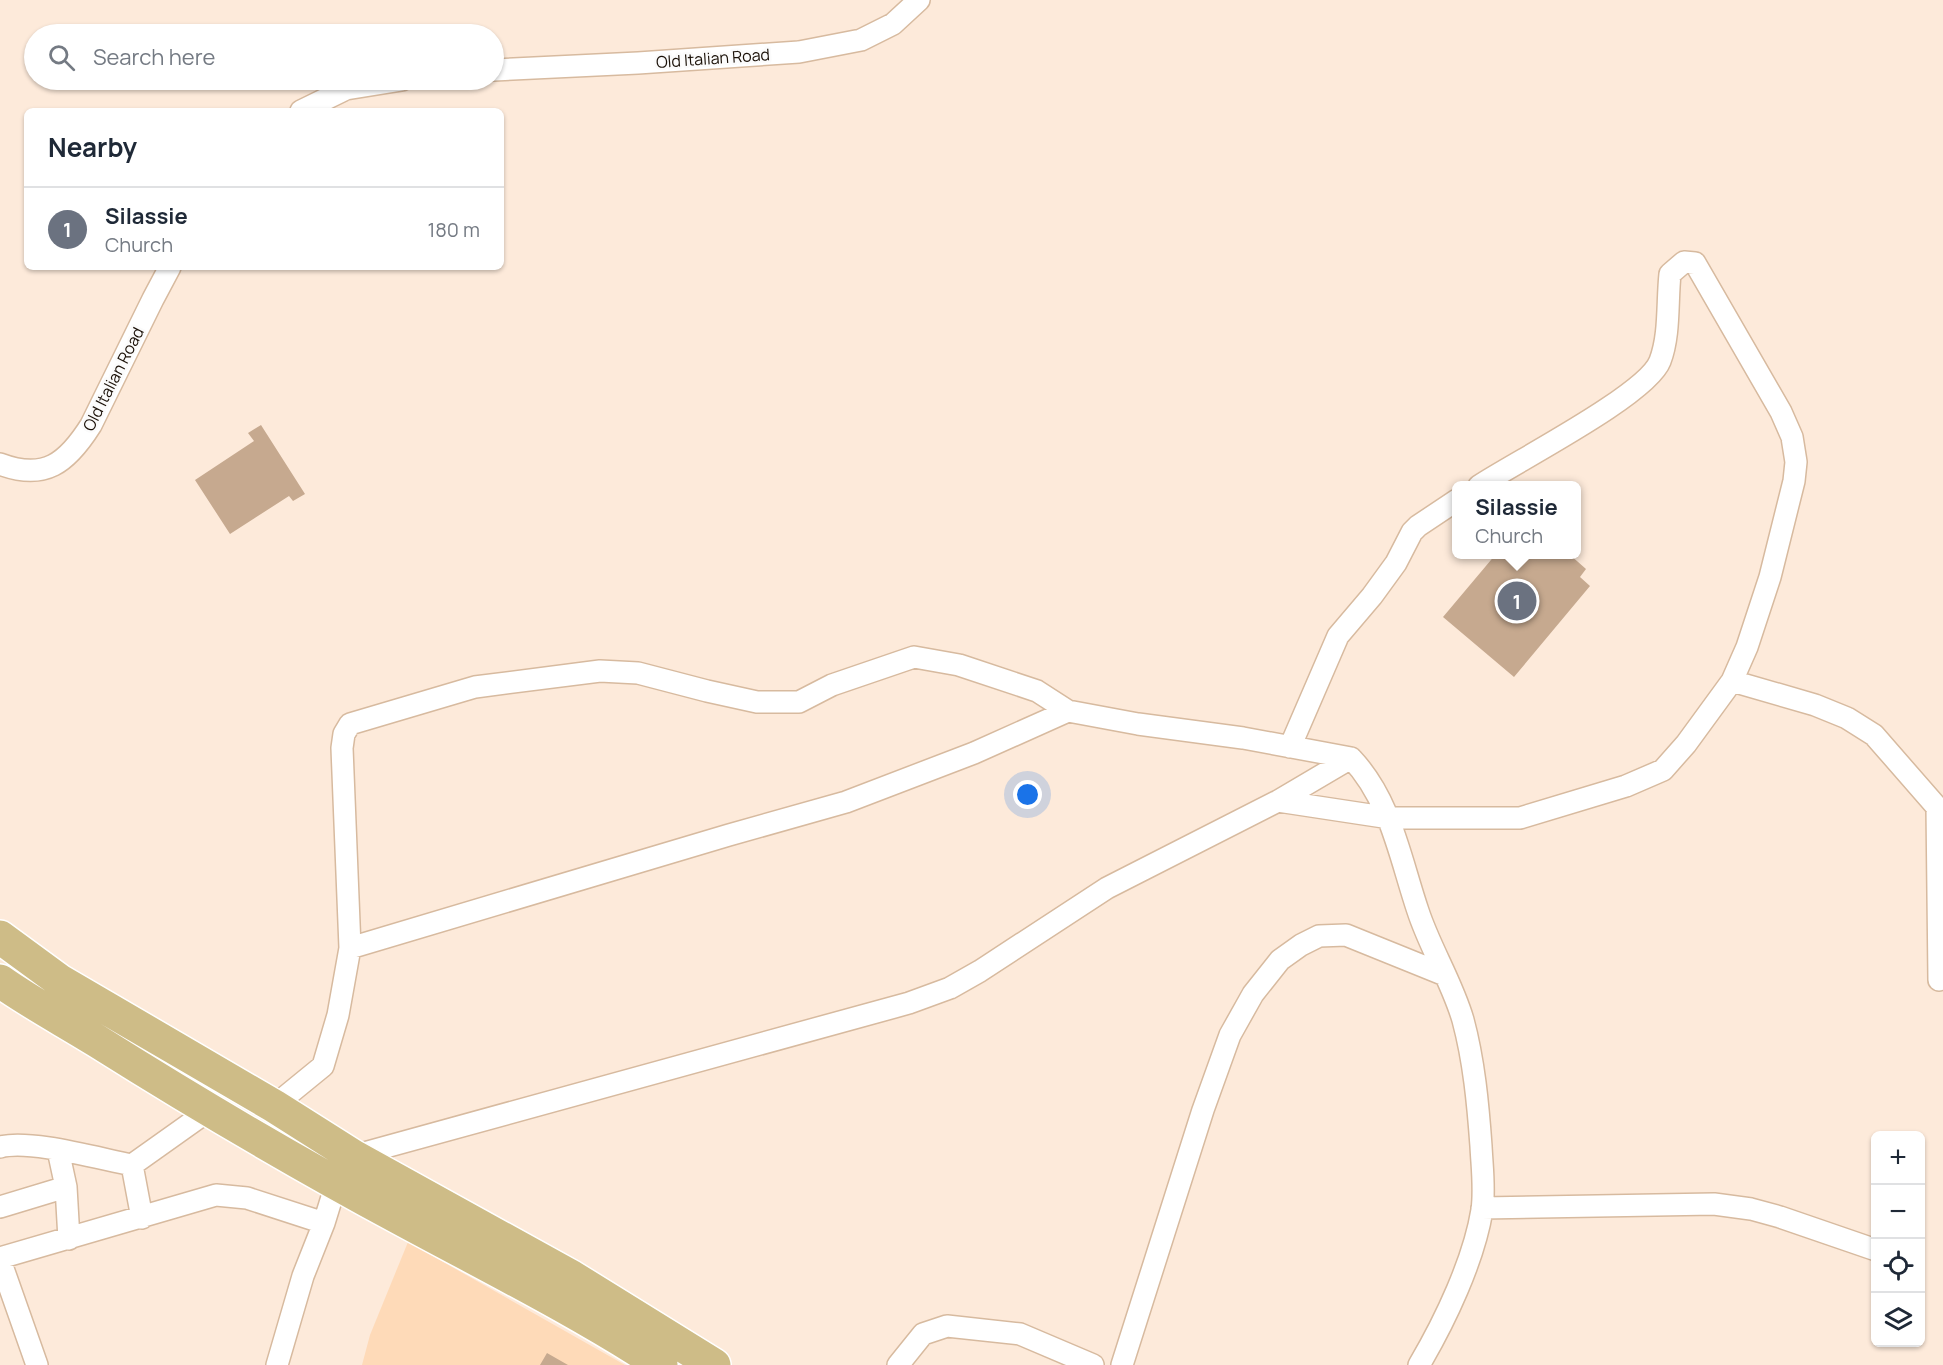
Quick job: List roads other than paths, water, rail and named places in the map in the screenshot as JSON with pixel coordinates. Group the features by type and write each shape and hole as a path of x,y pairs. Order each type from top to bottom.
{"main road":[{"path":"0,937 60,981 274,1107 565,1291 631,1329 714,1365"},
{"path":"0,981 28,1001 66,1022 208,1111 336,1184 565,1291"},
{"path":"631,1329 661,1365"}],"street":[{"name":"Old Italian Road","path":"504,70 799,52 861,40 893,24 919,0"},
{"path":"307,108 344,90"},
{"path":"1278,801 1390,818 1520,818 1626,786 1663,770 1686,744 1732,681 1747,647 1770,577 1794,481 1796,462 1792,437 1781,412 1695,263 1684,262 1670,274 1665,343 1660,362 1654,372 1608,408 1487,481"},
{"name":"Old Italian Road","path":"0,464 29,472 42,470 57,464 81,441 168,270"},
{"path":"1290,747 1338,636 1372,597 1418,525 1452,503"},
{"path":"274,1107 323,1066 338,1015 350,948 342,748 344,734 350,724 475,687 600,671 638,673 707,692 757,702 799,702 832,685 914,657 959,665 1028,687 1068,711 1351,758 1364,771 1390,818 1418,913 1463,1020 1478,1100 1483,1172 1482,1208 1476,1235 1452,1302 1419,1365"},
{"path":"1732,681 1815,705 1847,718 1874,735 1940,810 1939,980"},
{"path":"350,948 846,802 974,753 1068,711"},
{"path":"353,1156 909,1003 950,988 1107,888 1278,801 1351,758"},
{"path":"1122,1365 1180,1179 1239,1015 1280,960 1319,936 1346,935 1445,975"},
{"path":"0,1147 8,1145 58,1150 132,1165 208,1111"},
{"path":"58,1150 66,1187 69,1239"},
{"path":"132,1165 142,1218"},
{"path":"277,1365 303,1276 324,1224 336,1184"},
{"path":"0,1206 66,1187"},
{"path":"38,1365 0,1259 216,1196 247,1198 324,1224"},
{"path":"1482,1208 1714,1203 1751,1209 1780,1217 1871,1249"},
{"path":"898,1365 923,1335 947,1326 1020,1334 1093,1365"}],"place":[{"name":"Silassie","path":"1517,601"}]}
